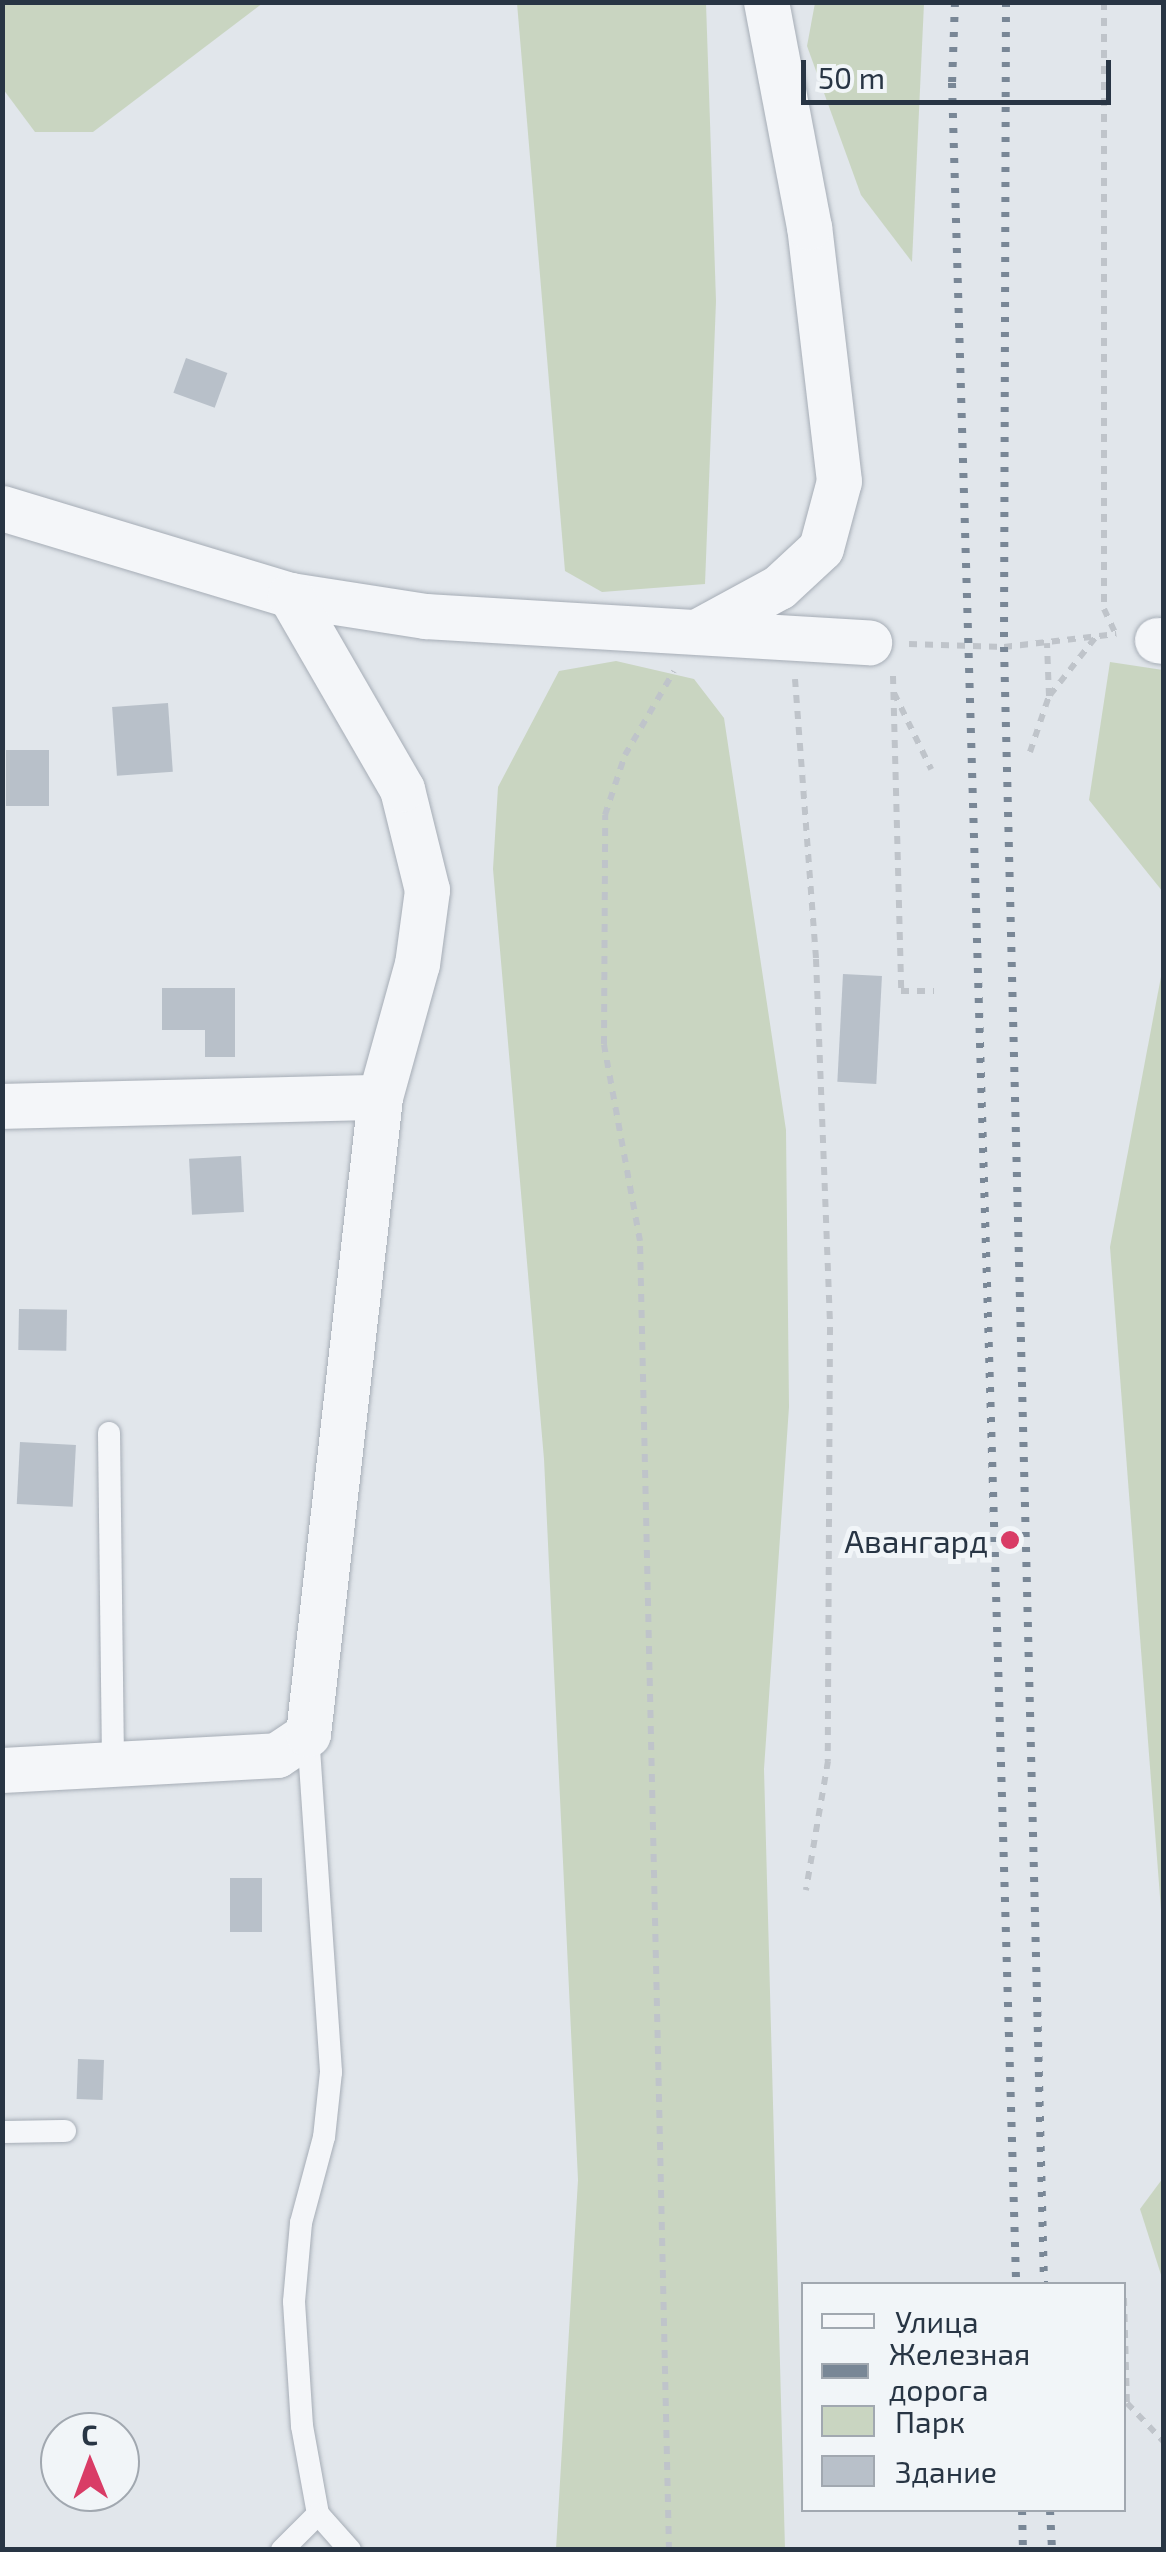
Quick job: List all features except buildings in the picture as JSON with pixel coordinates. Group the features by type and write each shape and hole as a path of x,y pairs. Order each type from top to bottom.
{"street":[{"path":"698,631 779,587 821,548 839,481 809,228 766,2"},
{"path":"2,508 290,594 425,616 881,642"},
{"path":"2,1770 276,1755 308,1734 380,1097 417,964 427,890 402,789 290,594"},
{"path":"2,1106 380,1097"}],"lane":[{"path":"110,1433 113,1765"},
{"path":"308,1734 331,2072 324,2136 301,2224 294,2302 302,2426 318,2514 350,2550"},
{"path":"2,2132 66,2131"},
{"path":"282,2550 318,2514"}],"path":[{"path":"1104,2 1104,609 1145,638"},
{"path":"668,2550 640,1241 604,1044 606,814 625,756 698,631"},
{"path":"931,769 893,690 881,642 1047,643 1096,636 1145,638"},
{"path":"1030,752 1050,696 1096,636"},
{"path":"793,637 816,959 830,1327 828,1761 806,1890"},
{"path":"1047,643 1050,696"},
{"path":"893,690 900,991 934,991"},
{"path":"1126,2368 1127,2403 1164,2442"}],"green space":[{"path":"3,2 263,3 93,132 35,132 3,89"},
{"path":"517,3 706,3 716,301 705,584 602,592 565,571"},
{"path":"815,3 924,3 912,262 861,195 807,46"},
{"path":"616,661 694,679 724,718 786,1130 789,1407 764,1769 785,2549 556,2549 578,2180 544,1459 493,869 498,787 559,671"},
{"path":"1110,662 1163,670 1163,892 1089,800"},
{"path":"1163,966 1163,1936 1110,1247"},
{"path":"1163,2178 1163,2281 1140,2209"}],"railway":[{"path":"955,2 952,83 1016,2282"},
{"path":"1006,2 1004,647 1044,2282"},
{"path":"1022,2512 1023,2550"},
{"path":"1050,2512 1052,2550"}],"place":[{"name":"Авангард","path":"1010,1540"}]}
